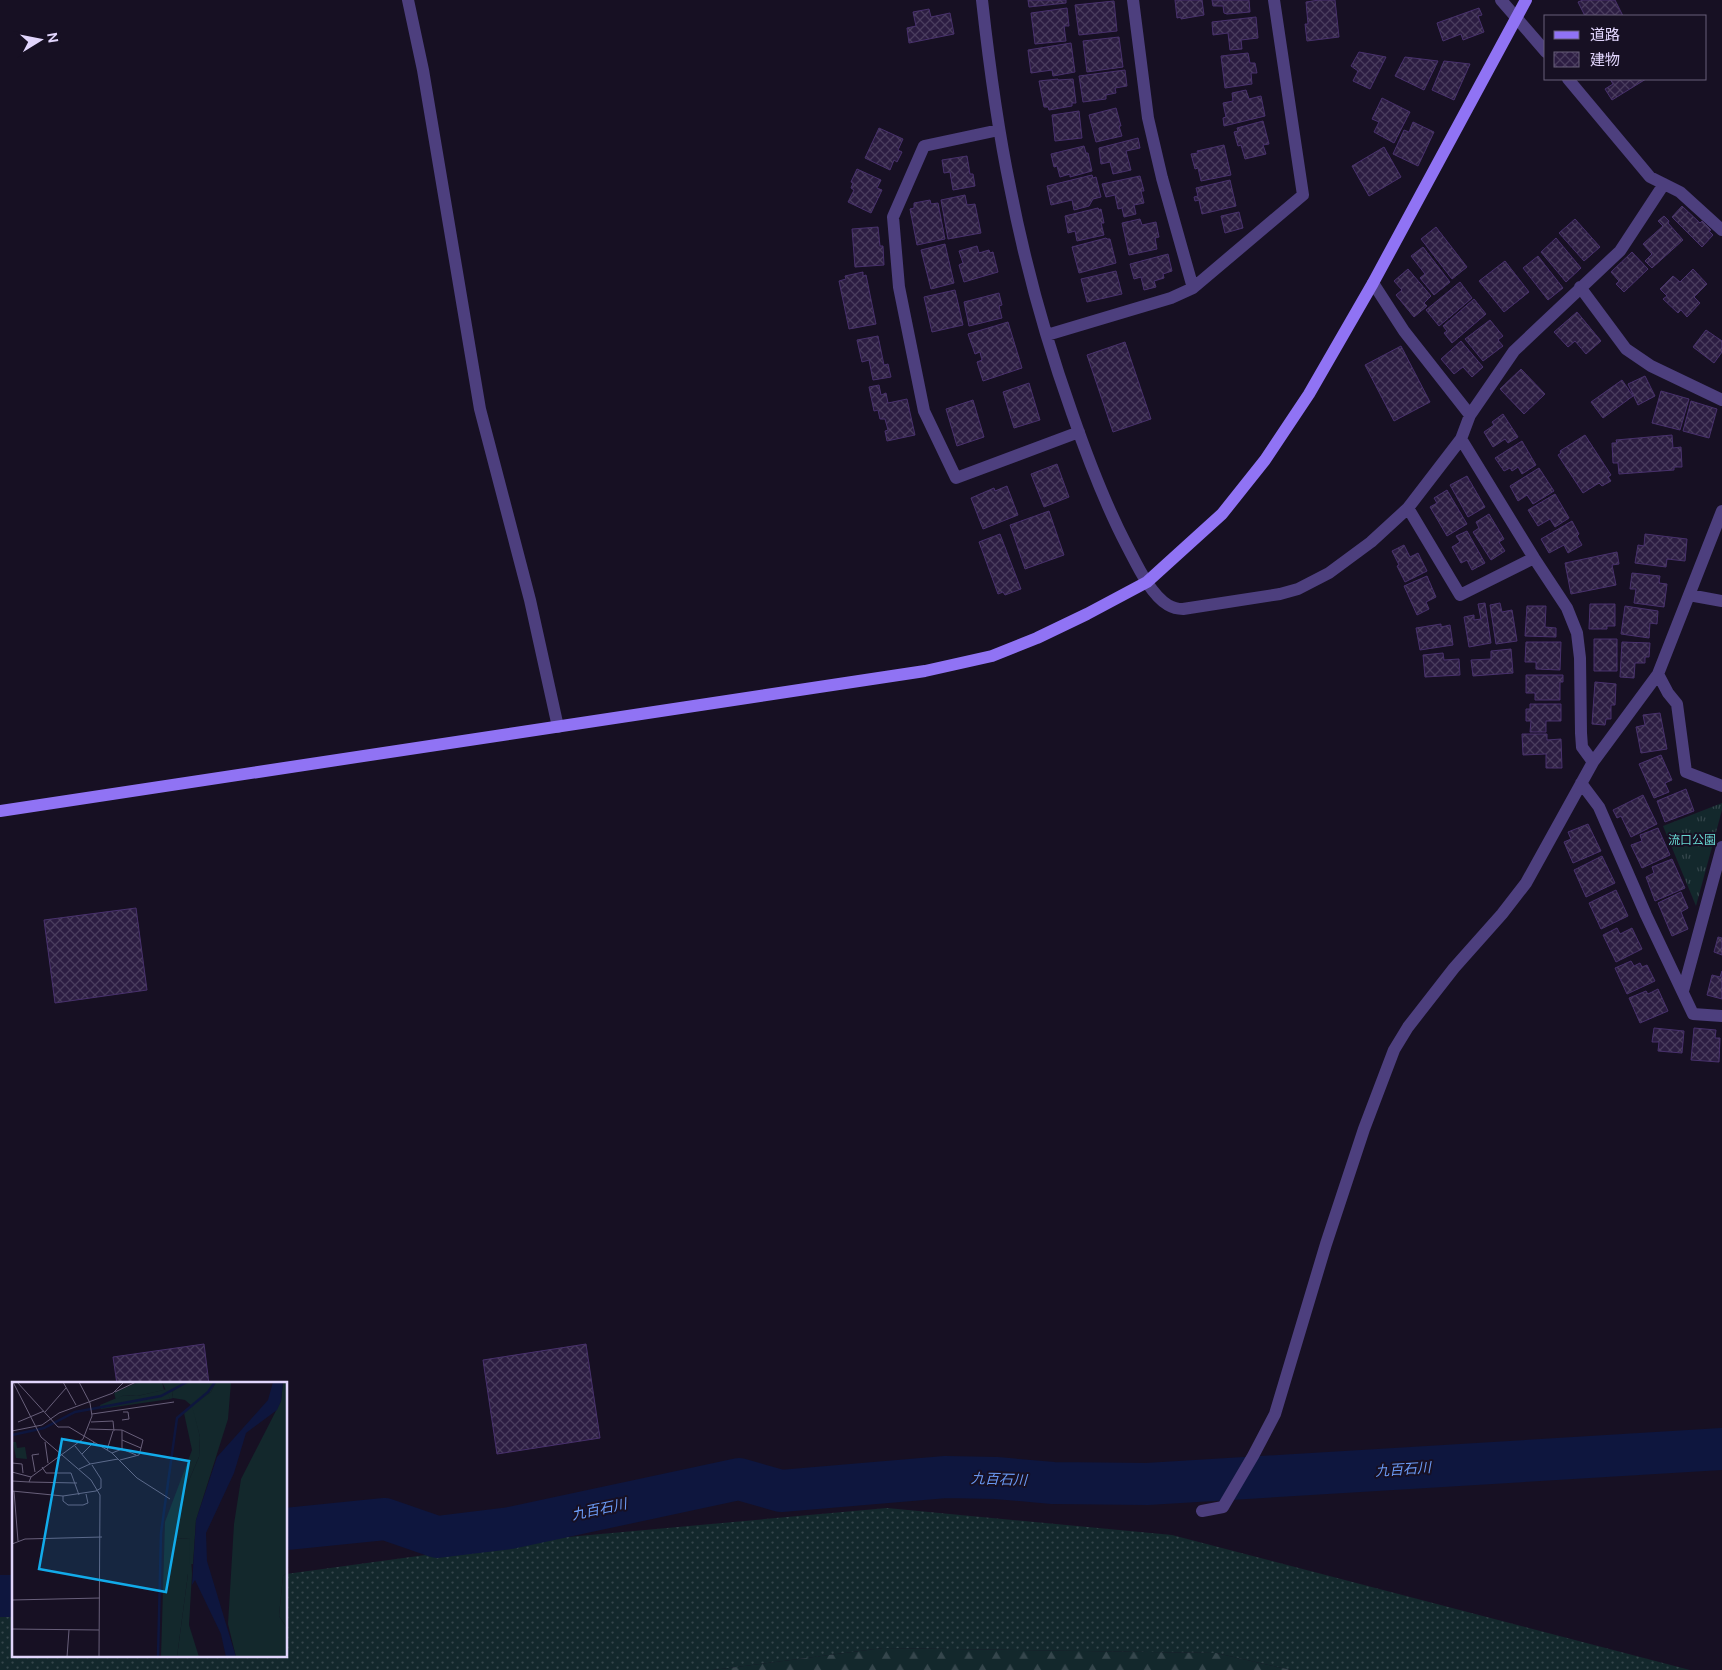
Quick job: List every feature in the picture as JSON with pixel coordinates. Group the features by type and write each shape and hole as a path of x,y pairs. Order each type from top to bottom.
{"street":[{"path":"408,0 423,70 480,409 530,600 558,727"},
{"path":"982,0 999,130 1021,239 1047,336 1096,480 1117,526 1147,582 1169,605 1183,609 1280,594 1314,582 1343,563 1408,508 1461,439 1470,415 1514,350 1620,251 1664,184"},
{"path":"1133,0 1148,118 1162,178 1193,288"},
{"path":"1047,336 1171,298 1193,288 1303,194 1274,0"},
{"path":"1500,0 1544,50"},
{"path":"0,811 925,671 992,656 1037,638 1087,614 1147,582 1222,514 1265,460 1309,394 1373,283 1526,0"},
{"path":"1569,80 1650,177 1680,192 1722,230"},
{"path":"999,130 924,146 892,217 898,288 924,411 956,478 1079,432"},
{"path":"1373,283 1404,331 1470,415"},
{"path":"1580,287 1626,349 1651,366 1722,400"},
{"path":"1461,439 1567,608 1578,633 1582,747 1593,762"},
{"path":"1408,508 1460,595 1534,558"},
{"path":"1202,1511 1223,1507 1274,1414 1326,1244 1364,1129 1394,1050 1408,1027 1448,976 1502,914 1526,883 1593,762 1658,674 1722,511"},
{"path":"1689,595 1722,601"},
{"path":"1658,674 1668,693 1677,704 1686,772 1722,786"},
{"path":"1582,784 1599,807 1646,915 1693,1014 1722,1016"},
{"path":"1683,991 1722,847"}],"green space":[{"name":"流口公園","path":"1722,803 1722,810 1696,906 1663,826"},
{"path":"887,1508 1172,1535 1690,1670 1291,1670 1216,1653 883,1648 713,1670 0,1670 0,1612 12,1610 12,1658 288,1658 288,1574 535,1540"},
{"path":"883,1648 1216,1653 1291,1670 713,1670"}],"building":[{"path":"1028,0 1066,0 1066,3 1029,7"},
{"path":"1175,0 1202,0 1204,15 1177,18"},
{"path":"1212,0 1249,0 1250,12 1227,14 1224,13 1223,6 1213,6"},
{"path":"1335,0 1339,37 1307,41 1305,24 1308,24 1306,2"},
{"path":"1583,0 1615,0 1622,15 1584,15 1578,2"},
{"path":"1114,1 1117,31 1079,35 1075,5"},
{"path":"1067,8 1069,26 1064,26 1066,41 1035,44 1031,13"},
{"path":"1479,8 1482,15 1478,16 1484,32 1463,40 1461,34 1443,41 1437,23"},
{"path":"929,9 931,17 950,13 954,34 909,43 907,28 916,26 913,12"},
{"path":"1256,17 1258,38 1241,40 1242,49 1230,50 1228,33 1213,35 1212,22"},
{"path":"1119,37 1123,67 1087,72 1083,41"},
{"path":"1071,43 1075,72 1053,76 1052,70 1031,73 1028,50"},
{"path":"1359,52 1386,57 1370,89 1353,81 1358,71 1351,66"},
{"path":"1248,53 1250,63 1255,63 1257,73 1251,73 1252,84 1225,88 1221,56"},
{"path":"1405,57 1438,61 1424,90 1395,76"},
{"path":"1444,61 1470,64 1454,100 1432,90"},
{"path":"1125,70 1127,86 1115,88 1116,93 1106,95 1106,99 1083,102 1079,76"},
{"path":"1073,79 1076,103 1072,103 1072,106 1049,110 1048,107 1044,107 1039,81"},
{"path":"1611,80 1644,80 1612,100 1605,89 1613,84"},
{"path":"1246,90 1249,99 1261,96 1265,116 1224,126 1223,118 1226,117 1223,103 1233,101 1232,93"},
{"path":"1382,98 1410,112 1394,143 1374,132 1379,122 1372,119"},
{"path":"1116,108 1122,136 1096,142 1089,115"},
{"path":"1079,111 1082,138 1055,141 1052,115"},
{"path":"1263,121 1269,144 1263,145 1266,154 1245,159 1241,145 1238,146 1234,132 1238,131 1237,128"},
{"path":"1413,122 1434,132 1418,166 1393,154 1404,130 1409,132"},
{"path":"879,128 903,139 898,150 902,152 897,162 894,160 890,170 865,158"},
{"path":"1138,138 1140,148 1126,151 1131,170 1113,174 1110,162 1101,164 1099,148"},
{"path":"1224,145 1231,175 1201,181 1198,168 1195,169 1191,154"},
{"path":"1084,146 1086,153 1088,153 1092,171 1070,177 1070,174 1060,177 1057,166 1054,167 1051,154"},
{"path":"1384,147 1401,177 1369,196 1352,166"},
{"path":"967,156 970,174 973,174 975,186 953,190 950,172 944,173 942,160"},
{"path":"857,169 881,180 877,188 882,190 871,213 848,202 854,190 851,188 853,183 851,182"},
{"path":"1092,175 1093,178 1096,177 1101,197 1093,199 1089,206 1074,210 1072,200 1051,205 1047,186"},
{"path":"1140,176 1144,191 1141,191 1144,203 1134,205 1136,214 1124,217 1122,208 1118,209 1115,195 1106,197 1102,184"},
{"path":"1230,180 1236,206 1202,214 1199,200 1195,201 1194,197 1198,196 1196,188"},
{"path":"965,195 967,205 975,204 981,233 948,239 941,200"},
{"path":"930,200 931,204 938,203 945,239 917,245 910,209 914,208 914,203"},
{"path":"1682,206 1700,223 1702,221 1711,230 1709,231 1713,235 1702,247 1672,217"},
{"path":"1098,208 1099,210 1101,209 1104,223 1101,223 1104,235 1077,241 1075,231 1068,233 1065,216"},
{"path":"1239,212 1243,228 1225,233 1221,216"},
{"path":"1664,216 1683,240 1652,268 1645,261 1652,254 1643,244 1663,226 1658,221"},
{"path":"1140,219 1142,225 1156,222 1159,237 1155,238 1157,249 1129,255 1122,223"},
{"path":"1575,219 1600,247 1584,261 1559,233"},
{"path":"878,227 880,246 883,246 884,265 855,267 852,229"},
{"path":"1436,227 1467,267 1452,279 1421,239"},
{"path":"1106,238 1110,239 1116,263 1079,273 1072,247"},
{"path":"1556,238 1581,268 1566,282 1541,252"},
{"path":"945,244 954,283 931,289 921,250"},
{"path":"977,246 979,253 989,250 990,253 993,252 998,272 964,282 959,265 963,263 959,251"},
{"path":"1423,247 1450,282 1434,295 1420,278 1425,274 1411,256"},
{"path":"1632,252 1648,269 1624,292 1616,284 1619,281 1611,272"},
{"path":"1168,254 1172,271 1163,274 1164,278 1154,281 1156,287 1144,290 1141,277 1134,279 1130,264"},
{"path":"1538,256 1563,288 1548,300 1523,268"},
{"path":"1505,261 1529,292 1504,312 1479,281"},
{"path":"1408,269 1431,296 1424,303 1427,306 1414,317 1396,295 1402,290 1394,281"},
{"path":"1693,269 1707,284 1694,297 1700,303 1687,317 1681,310 1678,313 1663,299 1667,296 1660,289 1673,276 1680,282"},
{"path":"1116,271 1122,294 1087,302 1081,279"},
{"path":"863,272 863,276 866,275 876,324 849,329 839,281 846,279 845,276"},
{"path":"1460,282 1472,298 1439,326 1426,310"},
{"path":"955,290 963,325 932,332 924,297"},
{"path":"999,293 1002,305 999,306 1002,318 969,326 964,302"},
{"path":"1474,299 1486,314 1452,343 1444,333 1447,331 1443,326"},
{"path":"1577,312 1601,341 1586,354 1575,341 1568,347 1554,332"},
{"path":"1490,320 1503,336 1498,340 1503,346 1483,361 1465,339"},
{"path":"1008,322 1022,368 983,381 977,362 982,360 980,352 975,354 968,334"},
{"path":"1706,330 1722,341 1722,352 1714,363 1693,347"},
{"path":"878,336 884,365 888,364 891,377 873,380 869,360 862,362 857,340"},
{"path":"1461,341 1483,367 1472,377 1463,367 1454,374 1441,359"},
{"path":"1125,342 1151,419 1113,432 1087,355"},
{"path":"1401,346 1430,402 1394,421 1365,365"},
{"path":"1521,369 1545,394 1524,414 1500,389"},
{"path":"1645,376 1655,396 1638,405 1628,384"},
{"path":"1622,380 1633,396 1603,418 1591,402"},
{"path":"1029,383 1040,420 1014,428 1003,392"},
{"path":"879,385 881,395 886,393 888,403 907,399 915,435 887,441 885,431 888,430 885,419 880,419 878,410 874,411 869,387"},
{"path":"1661,391 1689,399 1680,430 1652,423"},
{"path":"973,400 984,437 957,446 946,409"},
{"path":"1691,401 1717,409 1709,438 1683,431"},
{"path":"1503,414 1518,437 1508,443 1505,439 1493,447 1484,432 1494,425 1492,422"},
{"path":"1585,435 1611,475 1608,477 1611,481 1602,486 1599,483 1583,493 1558,455 1561,453 1560,451"},
{"path":"1672,435 1673,448 1681,447 1682,467 1674,467 1674,470 1619,474 1618,463 1613,463 1612,443 1617,443 1616,440"},
{"path":"1522,441 1536,465 1522,474 1518,467 1512,471 1510,468 1504,471 1495,458"},
{"path":"1057,464 1069,497 1044,507 1031,474"},
{"path":"1539,468 1554,491 1533,504 1527,495 1518,501 1510,486"},
{"path":"1467,476 1485,507 1468,517 1450,485"},
{"path":"1007,486 1018,515 983,529 971,498 994,488 995,491"},
{"path":"1447,490 1467,524 1447,536 1430,507 1437,503 1434,498"},
{"path":"1555,494 1569,518 1555,527 1550,519 1538,526 1528,510"},
{"path":"1049,511 1064,555 1025,569 1010,525"},
{"path":"1489,514 1504,539 1499,542 1505,551 1491,560 1473,532 1479,528 1476,522"},
{"path":"1572,521 1582,545 1568,553 1564,545 1549,553 1541,539"},
{"path":"1467,531 1485,563 1472,570 1467,560 1461,563 1452,547 1460,542 1456,536"},
{"path":"1000,534 1021,589 1005,595 1003,592 998,594 979,542"},
{"path":"1645,534 1687,539 1685,561 1667,559 1666,567 1635,563 1638,545 1644,546"},
{"path":"1404,545 1410,557 1418,553 1427,571 1405,582 1392,551"},
{"path":"1617,552 1619,564 1612,565 1616,585 1571,594 1565,563"},
{"path":"1632,573 1660,576 1659,583 1667,584 1664,607 1634,603 1636,589 1630,589"},
{"path":"1427,576 1436,597 1426,602 1429,609 1417,615 1404,586"},
{"path":"1485,603 1491,643 1469,647 1464,617 1474,615 1474,620 1481,619 1478,604"},
{"path":"1500,603 1502,612 1512,610 1517,641 1496,644 1490,605"},
{"path":"1590,604 1615,604 1615,626 1607,626 1607,629 1589,629"},
{"path":"1527,606 1546,606 1545,627 1556,628 1556,637 1525,636"},
{"path":"1625,606 1658,611 1657,624 1650,623 1649,638 1621,634"},
{"path":"1441,624 1441,627 1450,625 1453,645 1420,650 1416,628"},
{"path":"1594,639 1617,639 1617,671 1594,671"},
{"path":"1526,642 1561,642 1560,670 1536,669 1536,662 1525,662"},
{"path":"1622,642 1650,643 1649,657 1645,657 1645,663 1635,663 1634,678 1620,677"},
{"path":"1511,649 1513,673 1473,676 1471,660 1491,659 1491,651"},
{"path":"1443,653 1444,660 1459,659 1460,675 1425,677 1423,655"},
{"path":"1526,675 1563,675 1563,682 1560,682 1560,700 1535,700 1535,693 1526,693"},
{"path":"1595,682 1616,684 1615,705 1611,705 1611,719 1606,719 1605,725 1592,724"},
{"path":"1530,704 1561,704 1561,721 1546,721 1546,732 1530,732 1531,721 1526,721 1526,709 1530,709"},
{"path":"1660,713 1667,749 1641,753 1636,727 1645,725 1643,715"},
{"path":"1522,734 1547,734 1547,740 1561,739 1562,768 1546,768 1546,754 1523,755"},
{"path":"1661,755 1672,780 1665,783 1669,792 1654,798 1639,764"},
{"path":"1686,789 1694,811 1665,822 1657,801"},
{"path":"1643,795 1657,824 1631,837 1621,816 1617,818 1613,810"},
{"path":"1588,824 1601,851 1573,863 1564,842 1571,839 1568,832"},
{"path":"1658,828 1670,855 1642,868 1631,845 1642,841 1640,835"},
{"path":"1602,856 1615,883 1586,897 1574,870"},
{"path":"1672,859 1685,888 1655,901 1646,877 1654,873 1652,867"},
{"path":"1616,890 1628,916 1601,929 1589,903"},
{"path":"1681,892 1688,908 1681,912 1688,929 1672,936 1658,903"},
{"path":"136,908 147,990 55,1003 44,920"},
{"path":"1617,928 1620,934 1632,928 1642,949 1616,962 1603,935"},
{"path":"1718,937 1722,938 1722,955 1714,952"},
{"path":"1631,961 1634,966 1640,963 1642,967 1647,965 1655,981 1627,994 1615,968"},
{"path":"1722,971 1722,999 1707,995 1712,975 1720,977"},
{"path":"1658,989 1668,1011 1640,1023 1629,998 1646,991 1648,994"},
{"path":"1654,1028 1684,1031 1682,1053 1658,1051 1659,1042 1652,1042"},
{"path":"1694,1028 1716,1030 1715,1038 1720,1038 1719,1062 1691,1060"},
{"path":"204,1344 209,1382 117,1382 113,1357"},
{"path":"586,1344 600,1438 497,1454 483,1360"}],"waterway":[{"name":"九百石川","path":"288,1529 385,1519 437,1537 510,1528 739,1479 781,1491 946,1477 996,1478 1053,1483 1147,1484 1722,1449"},
{"name":"九百石川","path":"0,1596 12,1596"}]}
